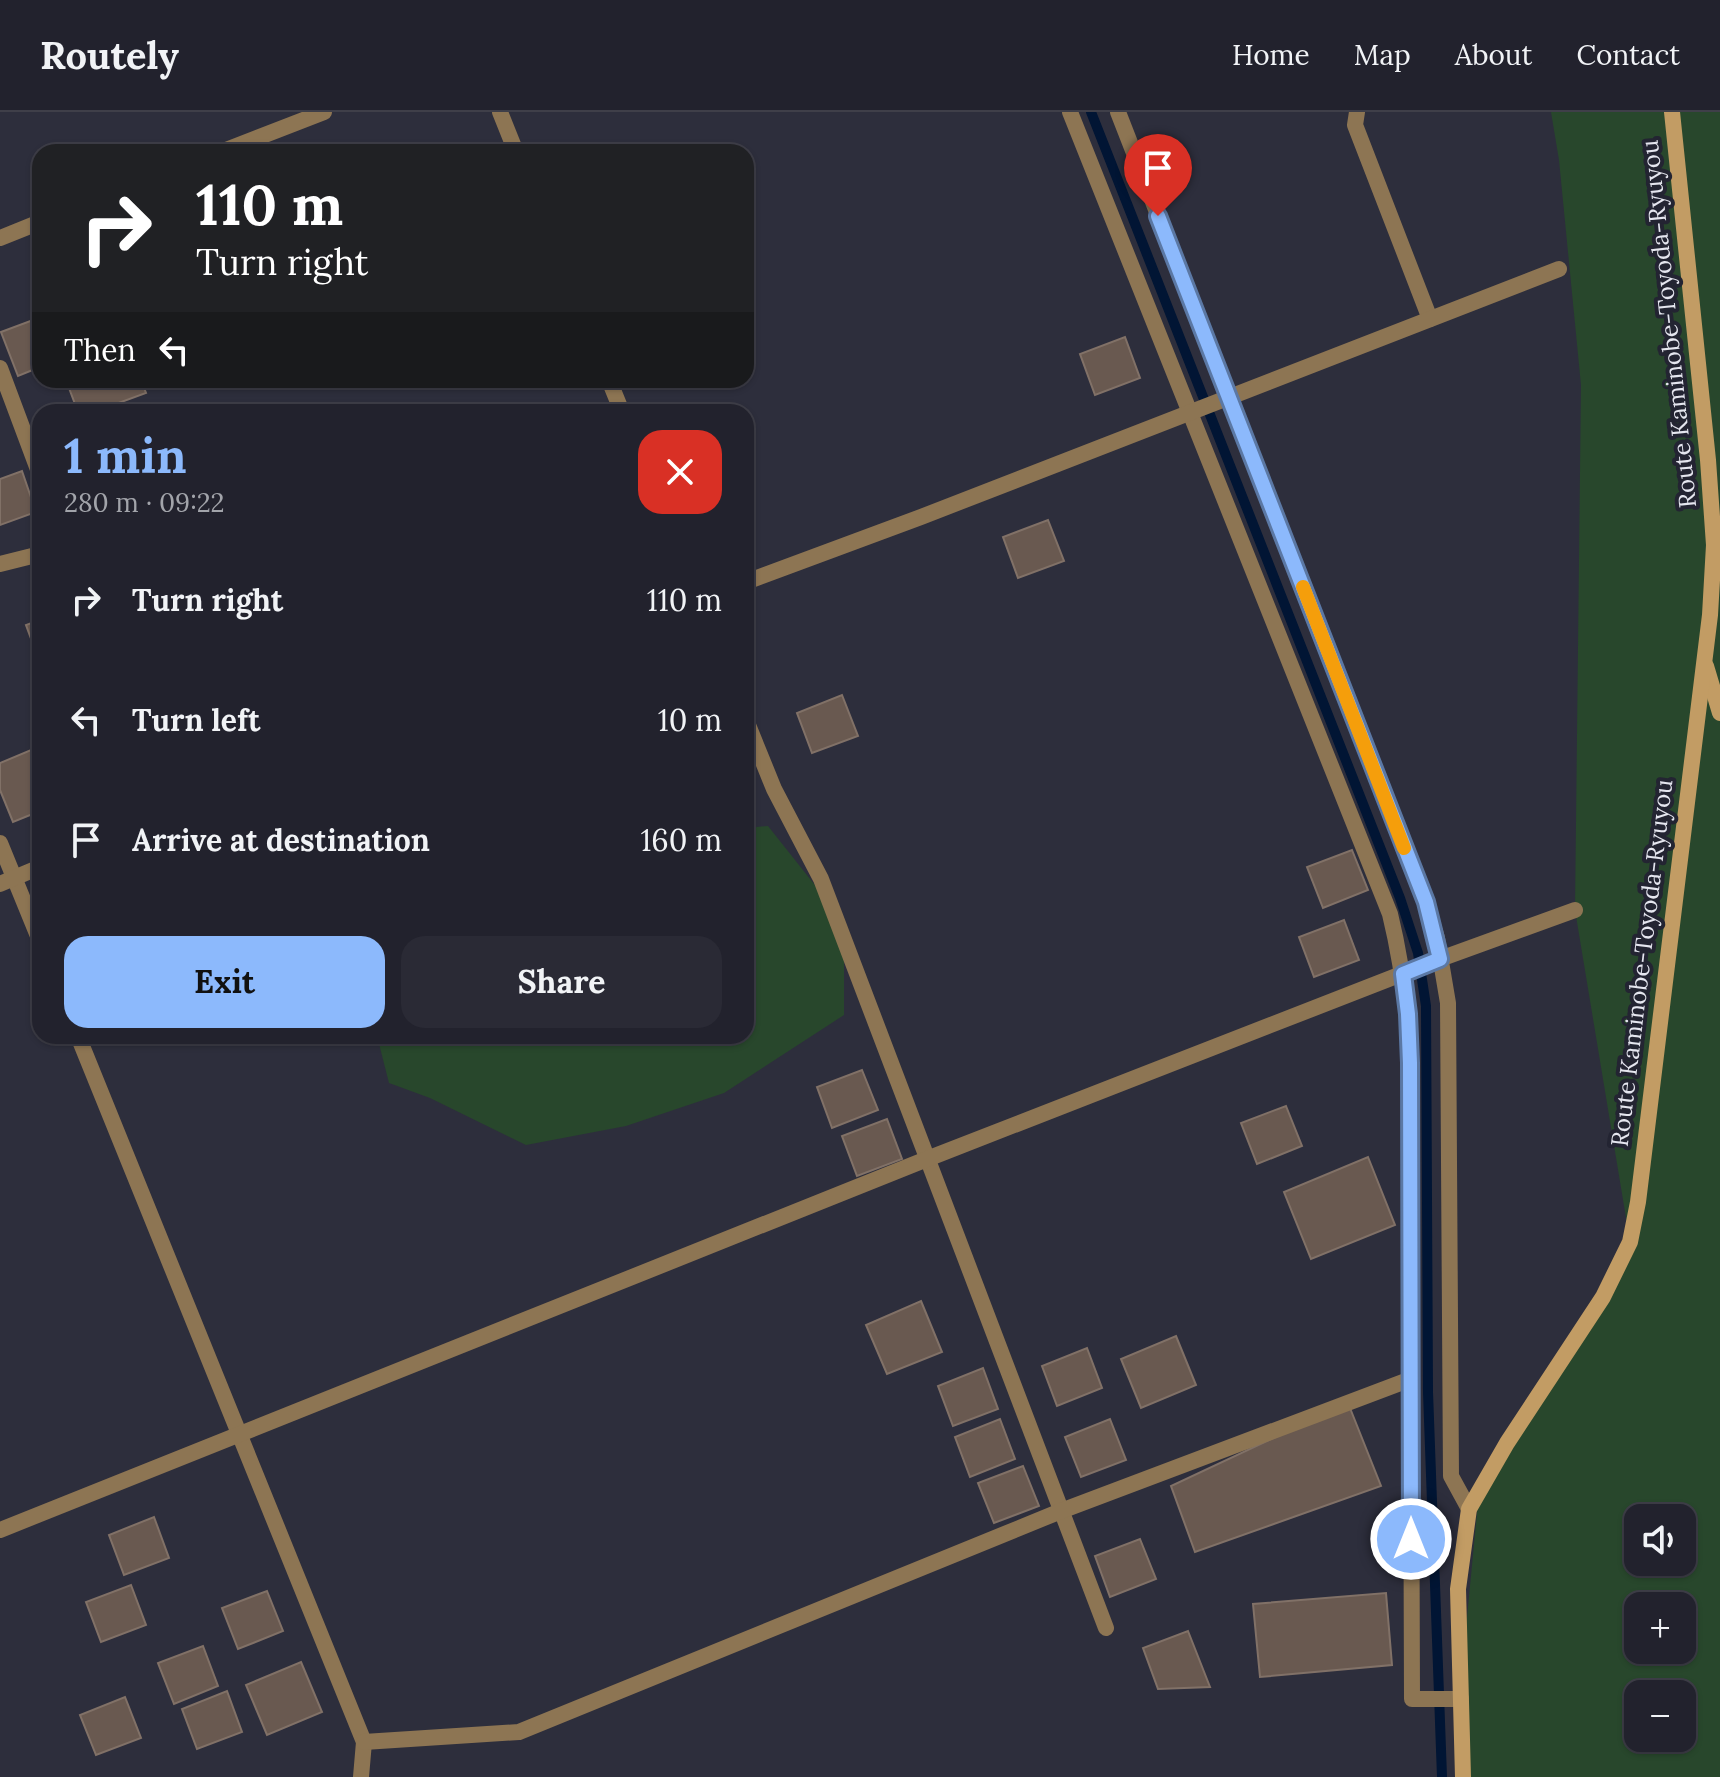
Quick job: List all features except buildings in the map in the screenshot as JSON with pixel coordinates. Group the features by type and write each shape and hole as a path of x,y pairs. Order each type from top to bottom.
{"main road":[{"name":"Route Kaminobe-Toyoda-Ryuyou","path":"1463,1777 1458,1589 1469,1509 1507,1443 1603,1297 1630,1242 1638,1202 1710,615 1714,545 1672,112"},
{"path":"1703,657 1720,713"}],"street":[{"path":"242,144 324,112"},
{"path":"500,112 513,144"},
{"path":"1070,112 1390,914 1403,974 1410,1063 1412,1699 1461,1699"},
{"path":"1118,112 1426,902 1448,1003 1451,1476 1469,1509"},
{"path":"1357,112 1355,125 1430,319"},
{"path":"0,238 32,225"},
{"path":"754,579 1559,269"},
{"path":"0,368 32,454"},
{"path":"0,564 32,556"},
{"path":"754,740 774,789 821,879 1106,1628"},
{"path":"0,843 7,881 32,926"},
{"path":"7,881 32,870"},
{"path":"0,1530 927,1159 1440,959 1575,910"},
{"path":"81,1044 364,1742 361,1777"},
{"path":"364,1742 519,1732 1061,1511 1411,1379"}],"green space":[{"path":"1551,112 1720,112 1720,1777 1464,1777 1461,1680 1479,1492 1630,1242 1575,910 1581,385 1559,160"},
{"path":"768,826 818,889 844,940 844,1015 724,1093 626,1126 526,1145 430,1098 389,1083 379,1044 754,1044 754,827"}],"waterway":[{"path":"1091,112 1400,898 1418,953 1426,1006 1428,1392 1442,1777"}],"slow traffic":[{"path":"1303,587 1404,848"}],"route":[{"path":"1158,216 1426,902 1437,938 1440,959 1403,974 1410,1063 1411,1539"}]}
